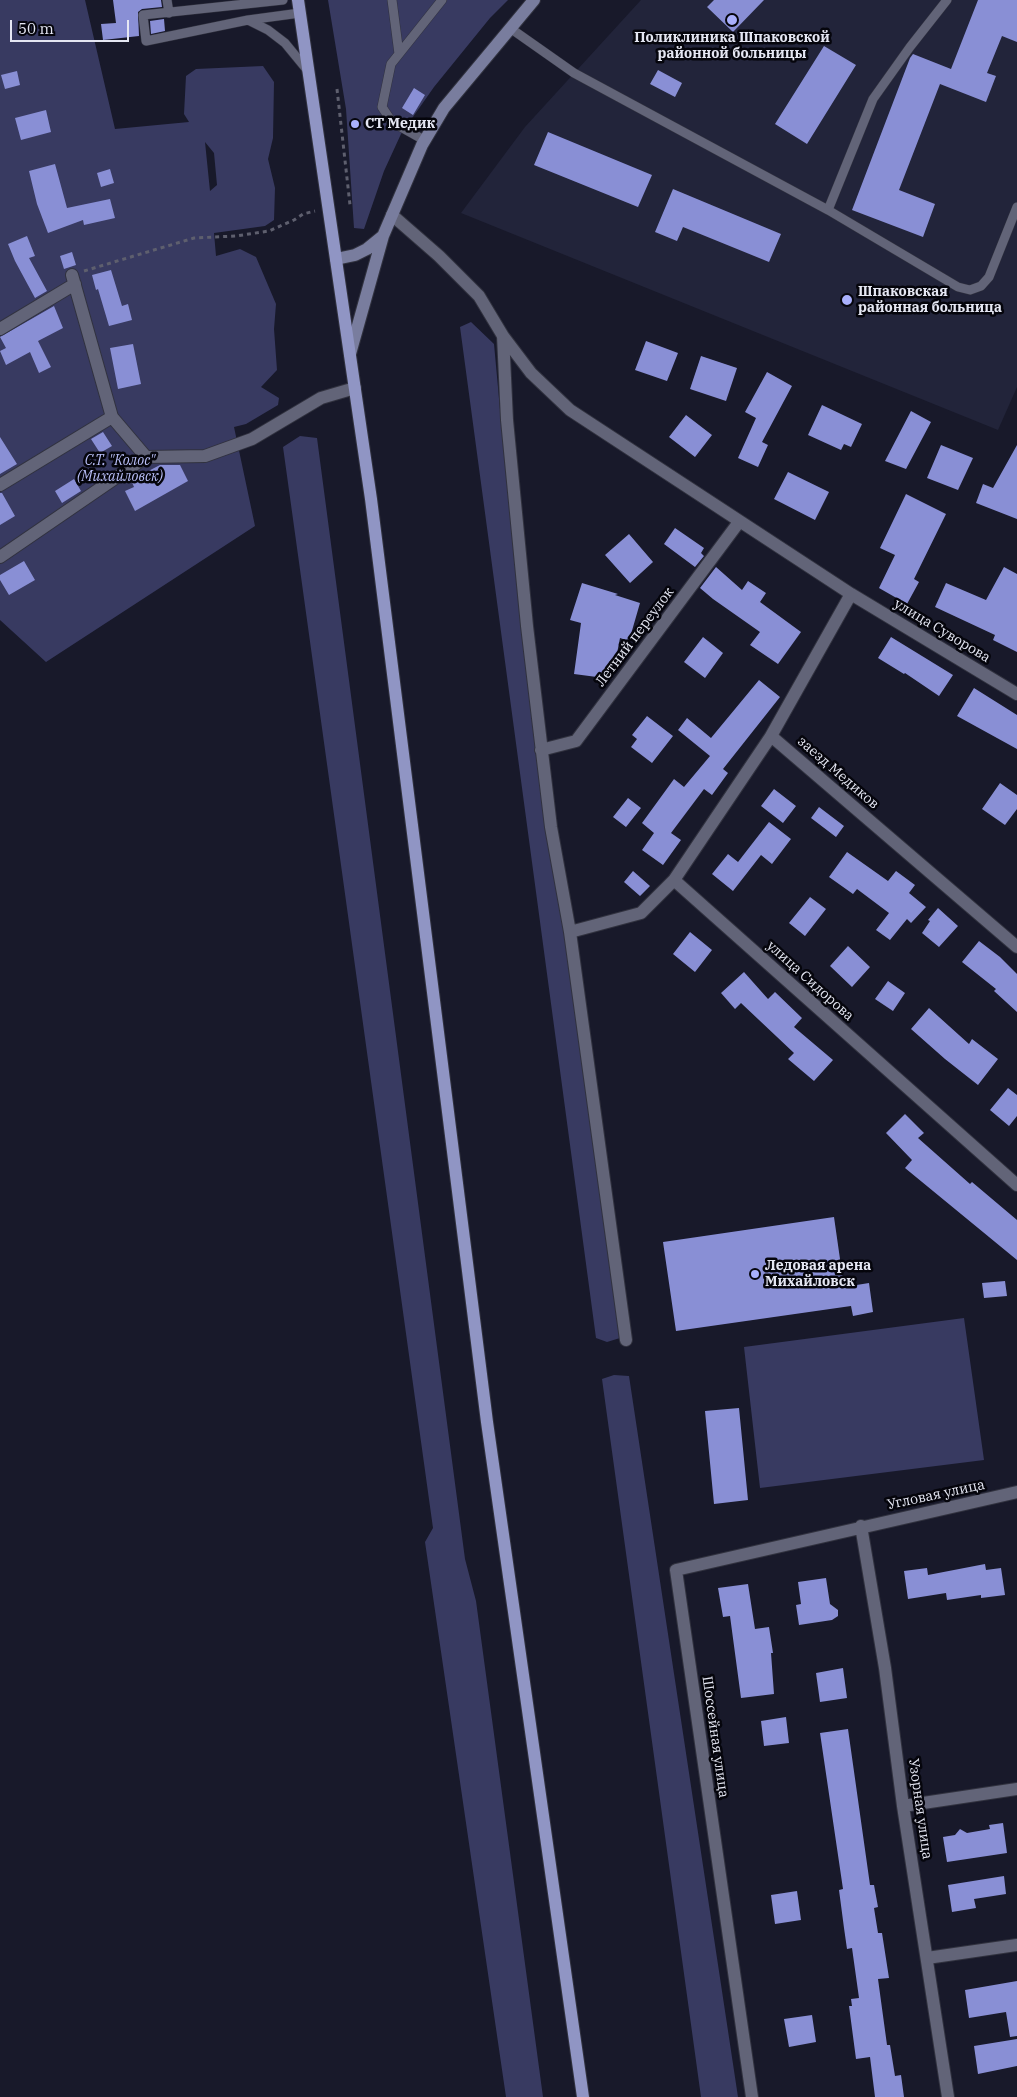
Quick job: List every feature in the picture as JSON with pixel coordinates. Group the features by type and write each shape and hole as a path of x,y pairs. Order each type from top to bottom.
{"main road":[{"path":"298,0 371,499 488,1422 583,2097"}],"street":[{"path":"350,354 383,236 424,140 444,108 534,0"},
{"name":"улица Суворова","path":"392,215 439,256 479,296 503,336 531,373 570,410 851,594 1017,694"},
{"path":"336,259 355,255 368,248 383,236"},
{"path":"0,329 74,280 112,418 146,457"},
{"path":"503,336 508,429 526,626 541,750 551,827 570,932 626,1340"},
{"path":"0,557 146,457 205,456 252,438 321,398 355,388"},
{"path":"0,485 112,418"},
{"name":"Летний переулок","path":"541,750 576,741 739,522"},
{"path":"570,932 641,913 674,880 771,736 851,594"},
{"name":"заезд Медиков","path":"771,736 1017,947"},
{"name":"улица Сидорова","path":"674,880 1017,1185"},
{"name":"Угловая улица","path":"861,1526 1017,1492"},
{"name":"Узорная улица","path":"861,1526 885,1668 903,1806 948,2097"},
{"name":"Шоссейная улица","path":"752,2097 676,1570 861,1526"},
{"path":"903,1806 1017,1789"},
{"path":"927,1958 1017,1945"}],"lane":[{"path":"167,0 168,13"},
{"path":"283,0 244,2 143,15 146,41 248,20 300,13"},
{"path":"392,0 399,54"},
{"path":"424,140 392,122 382,107 392,64 442,0"},
{"path":"828,210 873,99 910,46 947,0"},
{"path":"248,20 268,30 285,42 309,73"},
{"path":"510,28 574,73 828,210 958,287 970,290 981,286 989,277 1017,208"}],"path":[{"path":"337,89 350,205"},
{"path":"74,280 194,238 236,236 269,231 303,214 316,211"}],"shaded area":[{"name":"Шпаковская районная больница","path":"641,0 1017,0 1017,387 998,430 461,213 525,127"}],"green space":[{"name":"С.Т. \"Колос\" (Михайловск)","path":"0,0 85,0 115,129 189,122 184,114 186,76 196,69 263,66 274,82 273,138 268,159 275,188 274,220 265,226 214,233 216,256 240,249 256,257 276,304 274,329 277,370 261,387 279,398 278,405 246,424 234,427 255,526 46,662 0,620","holes":["205,142 214,153 217,185 210,191"]},
{"path":"328,0 508,0 490,18 434,87 401,134 384,171 364,229 354,228 346,109"},
{"path":"471,322 494,344 501,420 566,934 620,1338 607,1342 596,1338 460,327"},
{"path":"300,436 317,438 465,1559 476,1601 543,2097 506,2097 425,1542 433,1528 283,447"},
{"path":"964,1318 984,1460 760,1488 744,1347"},
{"path":"614,1375 629,1376 738,2097 701,2097 602,1379"}],"building":[{"path":"113,0 161,0 162,7 142,9 138,12 139,36 103,40 101,24 116,23"},
{"name":"Поликлиника Шпаковской районной больницы","path":"714,0 764,0 733,32 707,7"},
{"path":"978,0 1017,0 1017,42 1002,36 987,73 996,76 986,102 940,84 899,190 935,204 923,237 852,210 910,58 913,54 951,69"},
{"path":"164,19 165,31 151,34 150,21"},
{"path":"824,46 856,65 807,144 775,124"},
{"path":"658,70 682,83 675,97 650,84"},
{"path":"17,71 20,85 5,89 1,75"},
{"path":"414,88 425,95 413,115 402,108"},
{"path":"46,110 51,132 21,140 15,118"},
{"path":"548,132 652,175 638,207 534,165"},
{"path":"55,164 67,208 110,199 115,218 84,225 83,220 48,233 37,204 29,171"},
{"path":"110,169 114,183 101,187 97,173"},
{"path":"673,189 781,234 769,262 683,227 677,241 655,232"},
{"path":"27,236 35,256 29,258 47,291 35,298 8,244"},
{"path":"72,252 76,265 64,269 60,256"},
{"path":"111,270 122,306 128,304 132,320 109,326 92,275"},
{"path":"54,306 63,328 38,341 51,367 39,373 30,352 6,365 0,351 6,348 0,337"},
{"path":"646,341 678,353 667,381 635,370"},
{"path":"133,344 141,384 118,389 110,348"},
{"path":"701,356 737,368 726,401 690,389"},
{"path":"767,372 792,386 762,442 768,445 758,467 738,458 756,418 745,412"},
{"path":"822,405 862,424 851,447 844,444 841,450 808,435"},
{"path":"911,411 931,422 906,469 885,461"},
{"path":"686,415 712,435 695,457 669,437"},
{"path":"103,432 112,446 100,453 91,439"},
{"path":"0,437 17,464 0,474"},
{"path":"941,445 973,458 958,490 927,478"},
{"path":"1017,445 1017,519 976,503 983,484 993,488"},
{"path":"160,465 180,465 188,481 135,511 125,491 134,487 131,480"},
{"path":"788,472 829,492 815,520 774,499"},
{"path":"74,479 81,491 62,503 55,491"},
{"path":"0,493 2,493 15,516 0,525"},
{"path":"906,494 946,514 914,579 919,582 907,604 879,588 895,555 880,548"},
{"path":"675,528 704,548 701,553 704,556 695,567 664,544"},
{"path":"629,534 653,562 630,583 605,555"},
{"path":"24,561 35,580 9,595 0,580 0,575"},
{"path":"716,567 742,590 748,581 766,593 760,602 801,632 778,664 750,645 760,632 700,588"},
{"path":"1004,567 1017,574 1017,652 993,640 995,635 935,607 946,583 986,600"},
{"path":"582,583 640,603 629,641 620,638 612,679 574,674 581,623 570,620"},
{"path":"703,637 723,653 705,678 684,662"},
{"path":"891,637 953,675 939,696 905,673 878,658"},
{"path":"759,680 780,697 723,769 728,773 712,795 704,789 671,833 681,840 663,865 642,850 654,833 642,823 674,779 684,787 710,756 678,730 687,718 711,738"},
{"path":"974,688 1017,715 1017,749 957,716"},
{"path":"647,716 673,736 652,763 631,747 637,739 632,735"},
{"path":"1000,783 1017,795 1017,809 1005,825 982,809"},
{"path":"774,789 796,806 783,823 761,806"},
{"path":"628,798 641,808 626,827 613,817"},
{"path":"819,807 844,826 836,837 811,818"},
{"path":"769,822 791,839 772,864 761,855 733,891 712,874 728,854 738,862"},
{"path":"847,852 888,881 896,871 915,885 909,893 926,907 911,923 907,919 890,940 876,930 889,913 857,889 853,894 829,877"},
{"path":"633,871 650,886 640,896 624,882"},
{"path":"810,897 826,909 805,936 789,923"},
{"path":"938,908 958,926 939,947 922,933 930,921 928,920"},
{"path":"690,932 712,950 695,972 673,954"},
{"path":"979,941 1000,957 1017,974 1017,1012 994,991 996,989 962,962"},
{"path":"848,946 870,967 852,987 830,966"},
{"path":"744,972 768,999 775,992 802,1018 794,1027 833,1060 814,1081 788,1059 794,1053 741,1003 735,1009 721,993"},
{"path":"888,981 905,993 893,1011 875,999"},
{"path":"929,1008 969,1044 972,1039 998,1059 978,1085 911,1029"},
{"path":"1008,1088 1017,1095 1017,1116 1009,1126 990,1110"},
{"path":"905,1114 924,1133 918,1138 970,1184 972,1182 1017,1220 1017,1260 905,1168 912,1160 886,1133"},
{"name":"Ледовая арена Михайловск","path":"834,1217 844,1287 869,1283 873,1312 853,1316 851,1306 676,1331 663,1242"},
{"path":"1005,1281 1007,1296 984,1298 982,1283"},
{"path":"739,1408 748,1500 714,1504 705,1411"},
{"path":"985,1564 986,1570 1001,1568 1005,1595 981,1598 981,1595 947,1600 946,1593 908,1599 904,1571 927,1568 928,1575"},
{"path":"826,1578 830,1604 838,1610 838,1616 832,1620 799,1625 796,1605 801,1604 798,1582"},
{"path":"748,1584 755,1629 769,1627 773,1653 771,1653 774,1694 741,1698 730,1616 723,1617 718,1588"},
{"path":"843,1668 847,1698 820,1702 816,1673"},
{"path":"786,1717 789,1743 764,1746 761,1721"},
{"path":"848,1729 870,1885 874,1885 878,1907 874,1908 878,1933 882,1933 889,1978 878,1979 887,2045 890,2045 895,2076 901,2075 904,2097 875,2097 870,2057 856,2059 849,2006 852,2006 851,1999 859,1998 852,1948 847,1949 839,1890 843,1889 820,1733"},
{"path":"1003,1823 1007,1853 947,1862 943,1837 955,1835 960,1829 967,1833 990,1829 989,1825"},
{"path":"1004,1876 1006,1894 974,1899 976,1908 952,1912 948,1885"},
{"path":"797,1891 801,1920 775,1924 771,1895"},
{"path":"1017,1981 1017,2036 1010,2037 1006,2012 969,2018 965,1990"},
{"path":"812,2015 816,2042 789,2047 784,2019"},
{"path":"1017,2039 1017,2066 978,2074 974,2046"}],"place":[{"name":"Поликлиника Шпаковской районной больницы","path":"732,20"},
{"name":"СТ Медик","path":"355,124"},
{"name":"Шпаковская районная больница","path":"847,300"},
{"name":"Ледовая арена Михайловск","path":"755,1274"}]}
